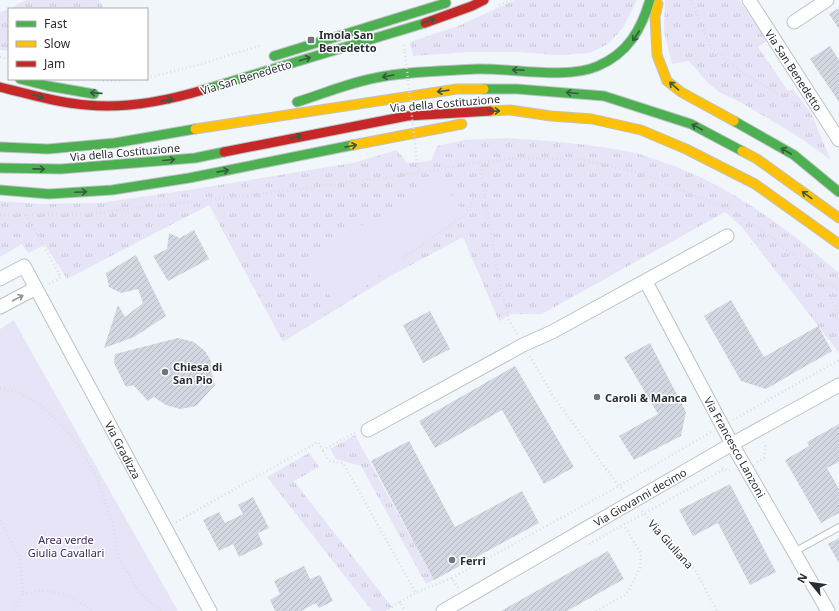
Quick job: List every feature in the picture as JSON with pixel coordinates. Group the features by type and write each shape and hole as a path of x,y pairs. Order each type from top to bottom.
{"main road":[{"name":"Via San Benedetto","path":"264,59 456,0"},
{"name":"Via San Benedetto","path":"0,87 52,100 100,106 148,104 180,97 414,26 472,6 484,0"},
{"path":"229,123 367,80 397,74 496,69 568,72 581,71 597,66 619,54 634,39 644,21 650,0"},
{"path":"660,0 654,17 657,56 667,81 681,92 726,116 794,156 839,192"},
{"path":"24,80 48,86 100,94"},
{"name":"Via della Costituzione","path":"0,147 48,149 115,143 229,123 457,89 517,88 604,96 691,124 758,159 839,218"},
{"path":"136,94 143,95 158,92"},
{"name":"Via della Costituzione","path":"0,168 61,169 195,158 307,134 407,116 510,110 551,116 592,119 641,130 686,149 755,184 839,244"},
{"path":"0,190 49,194 112,190 197,176 473,122 551,116"}],"street":[{"name":"Via San Benedetto","path":"749,0 839,140"},
{"path":"794,22 827,0"},
{"path":"368,430 523,345 552,332 646,282 727,236"},
{"name":"Via Gradizza","path":"0,279 24,266 39,288 210,611"},
{"name":"Via Francesco Lanzoni","path":"646,282 732,444 828,611"},
{"path":"0,307 39,288"},
{"name":"Via Giovanni decimo","path":"443,611 732,444 839,385"}],"lane":[{"path":"794,552 839,527"}],"path":[{"path":"691,0 711,48 743,73 798,106 804,112"},
{"path":"148,78 201,64 269,42"},
{"path":"405,52 418,174"},
{"path":"97,81 117,80"},
{"path":"0,215 87,214 418,174 480,162 522,158 583,160 639,173 732,210 767,235 821,280 839,290"},
{"path":"403,258 465,215 474,198 485,196"},
{"path":"26,215 61,277 39,288"},
{"path":"751,244 767,235"},
{"path":"821,280 839,314"},
{"path":"0,388 19,393 39,404 65,428 83,452 98,480 113,525 118,557 140,593 161,611"},
{"path":"323,450 358,431 368,430"},
{"path":"174,524 318,442 329,461 343,463 416,593"},
{"path":"645,514 723,470"},
{"path":"385,611 416,593 452,578 619,486"},
{"name":"Via Giuliana","path":"633,502 695,570 717,611"},
{"path":"0,520 20,558 24,594 12,611"},
{"path":"596,611 625,595 640,568 641,554 624,525"},
{"path":"452,578 464,599"},
{"path":"24,594 43,591 62,594 84,604 93,611"},
{"path":"400,602 405,611"}],"green space":[{"path":"26,0 99,0 103,8 11,8"},
{"path":"515,0 637,0 623,28 608,44 590,53 558,55 518,52 468,52 413,56 410,42 458,26"},
{"path":"665,0 739,0 767,41 758,47 788,91 793,89 811,113 831,160 799,137 742,103 719,92 708,83 689,61 672,64 664,31"},
{"path":"8,9 8,51 0,50 0,12"},
{"path":"507,138 586,145 640,154 682,169 731,193 776,223 839,273 839,353 741,226 725,212 542,314 510,314 499,321 463,237 387,278 283,342 209,205 67,279 45,245 28,253 22,244 0,257 0,201 39,204 100,203 353,163 397,150 407,163 431,161 437,146 464,140"},
{"path":"439,177 465,215 403,258 338,307 307,265 373,217 377,222"},
{"name":"Area verde Giulia Cavallari","path":"14,320 178,611 0,611 0,329"},
{"path":"355,435 434,580 426,584 361,466 336,459 330,449"},
{"path":"309,453 319,467 294,481 392,607 385,611 372,611 267,477"}],"building":[{"path":"839,8 839,29 829,14"},
{"path":"830,46 839,60 839,102 810,59"},
{"path":"194,230 209,259 168,281 153,256 167,249 169,233 180,238"},
{"path":"136,255 166,316 134,337 104,348 118,305 125,317 143,303 138,289 121,293 109,287 106,273"},
{"path":"731,300 764,357 818,326 832,351 766,389 741,381 704,316"},
{"path":"430,311 450,349 423,363 403,325"},
{"name":"Chiesa di San Pio","path":"178,338 194,342 205,351 211,361 211,370 215,385 196,406 180,409 166,405 154,397 148,401 133,385 126,387 114,363 115,354"},
{"path":"650,343 686,412 681,436 634,460 619,436 658,414 624,357"},
{"path":"515,366 574,467 544,484 502,410 435,448 419,421"},
{"path":"839,424 839,462 827,468 839,489 839,513 821,523 785,460 809,446 807,442"},
{"path":"409,441 455,527 522,491 539,523 434,580 371,461"},
{"path":"730,484 776,572 750,585 718,523 693,536 679,510"},
{"path":"253,497 269,528 258,533 263,545 239,557 233,544 219,551 203,520 219,512 225,523 243,514 238,505"},
{"path":"839,538 839,563 828,544"},
{"path":"608,551 624,579 567,611 501,611"},
{"path":"304,566 310,579 320,575 333,601 319,608 316,603 301,611 275,611 270,600 280,594 274,581"}],"traffic: fast":[{"path":"297,102 355,83 400,74 477,69 555,73 585,70 608,61 625,47 638,31 650,0"},
{"path":"274,56 446,3"},
{"path":"203,90 425,23"},
{"path":"24,80 94,94"},
{"path":"484,89 517,89 604,96 691,124 742,151"},
{"path":"734,121 794,155 839,192"},
{"path":"0,147 48,149 115,143 195,129"},
{"path":"0,190 49,194 112,190 189,178 353,145"},
{"path":"0,168 61,169 195,158 224,152"}],"traffic: slow":[{"path":"658,4 655,17 657,55 667,81 681,92 734,121"},
{"path":"195,129 457,89 484,89"},
{"path":"490,111 510,110 551,116 592,119 641,130 686,149 755,184 839,244"},
{"path":"353,145 462,124"},
{"path":"742,151 757,159 839,218"}],"traffic: jam":[{"path":"425,23 472,6 484,0"},
{"path":"0,87 65,102 102,106 131,105 160,101 203,90"},
{"path":"224,152 407,116 490,111"}],"place":[{"name":"Imola San Benedetto","path":"311,40"},
{"name":"Chiesa di San Pio","path":"165,372"},
{"name":"Caroli & Manca","path":"597,397"},
{"name":"Ferri","path":"452,560"}]}
